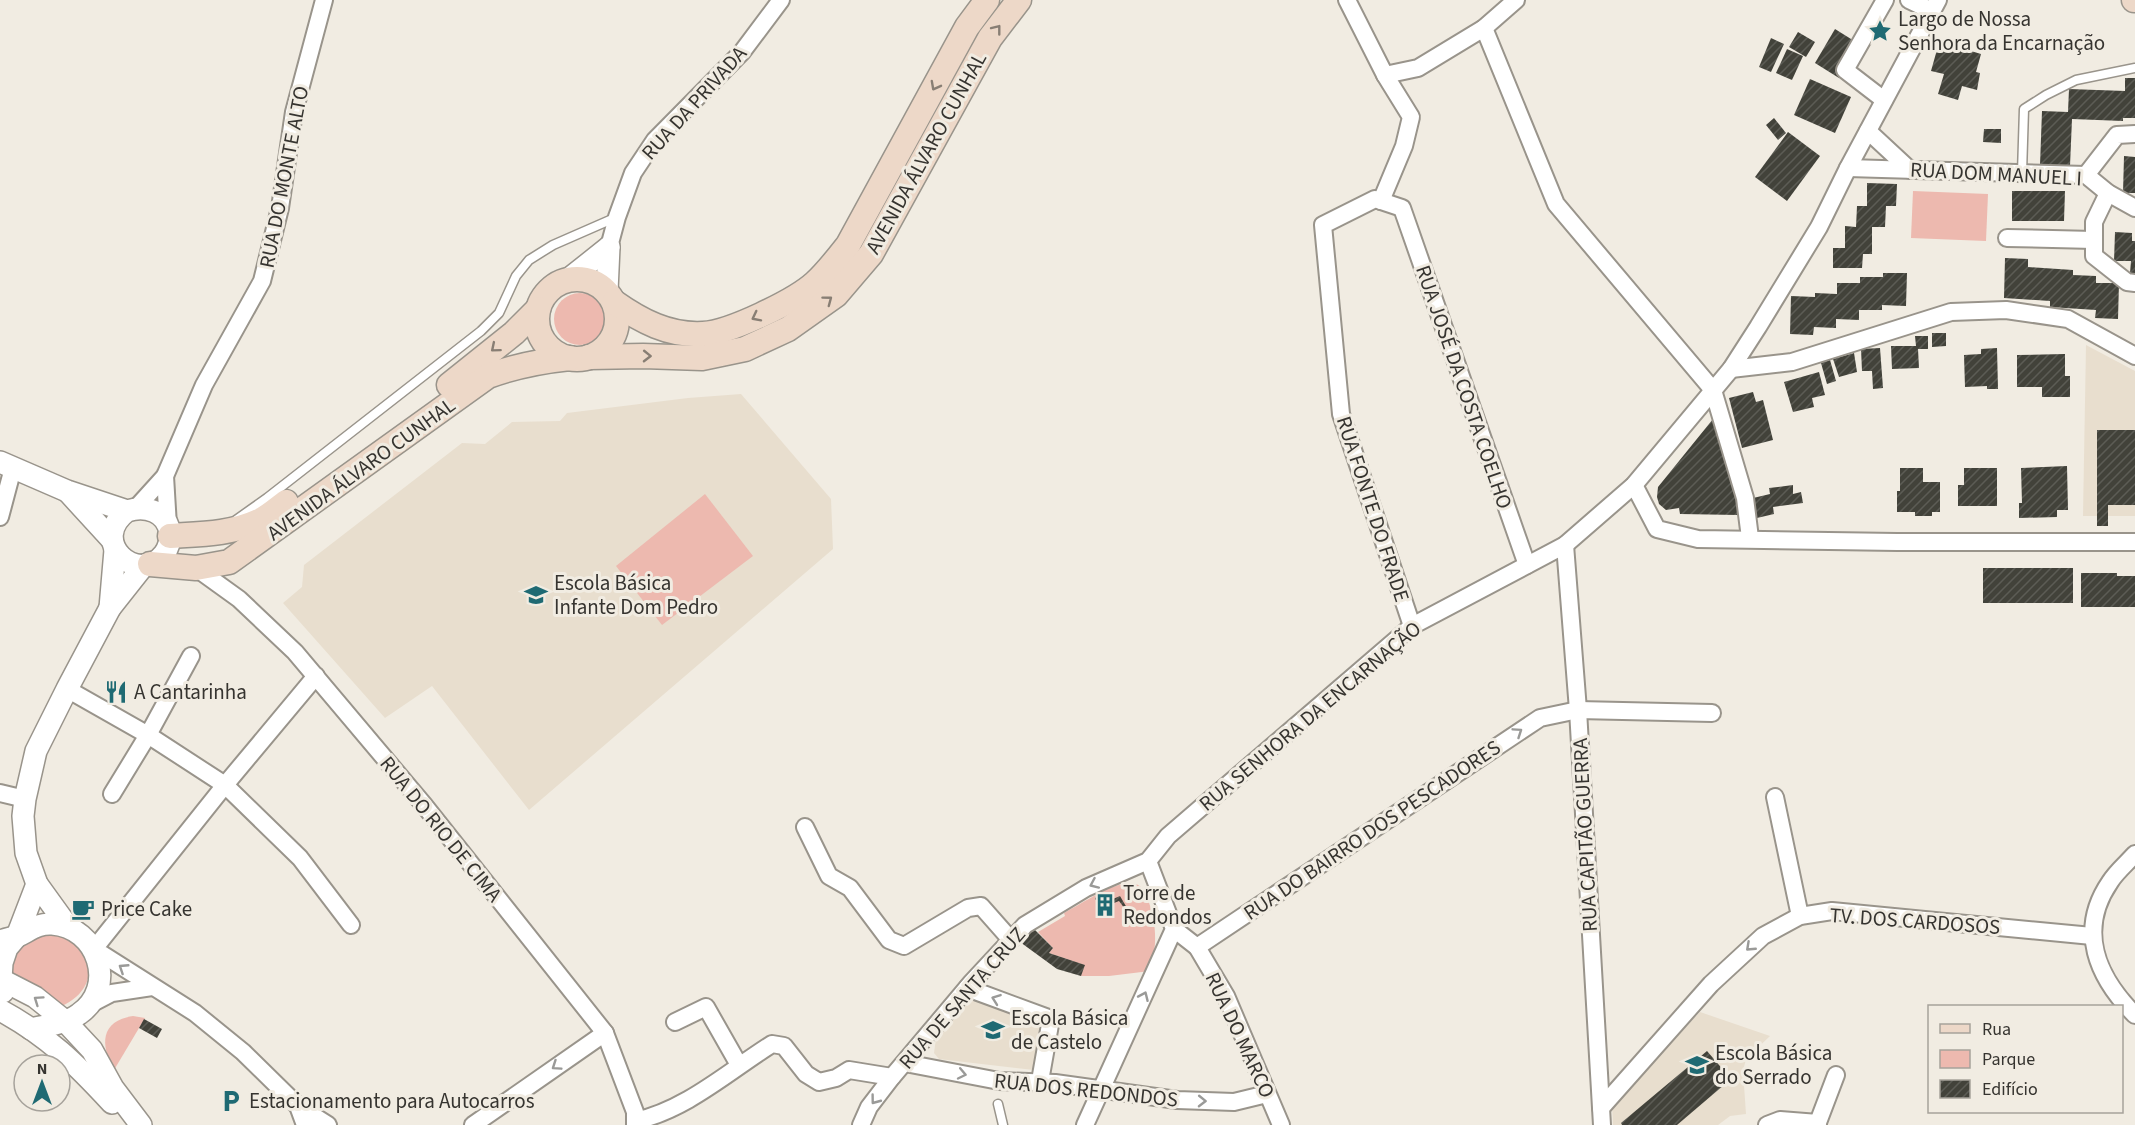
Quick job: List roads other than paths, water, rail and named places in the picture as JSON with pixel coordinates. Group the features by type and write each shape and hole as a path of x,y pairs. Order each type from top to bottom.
{"main road":[{"name":"AVENIDA ÁLVARO CUNHAL","path":"610,297 631,314 658,328 679,333 704,334 740,326 813,285 848,245 967,27 987,0"},
{"name":"AVENIDA ÁLVARO CUNHAL","path":"147,565 196,568 229,562 488,376 515,366 579,358 643,356 702,358 744,348 788,329 836,295 871,254 990,38 1019,0"},
{"path":"570,279 584,279 596,283 610,297 617,315 616,329 610,342 601,351 579,358 562,357 542,340 537,328 538,309 547,291 558,283 570,279"},
{"name":"AVENIDA ÁLVARO CUNHAL","path":"169,531 205,534 236,530 261,520 464,374 514,333 538,309"}],"street":[{"name":"RUA DO MONTE ALTO","path":"165,476 204,385 262,281 280,208 294,112 324,0"},
{"name":"RUA DA PRIVADA","path":"609,247 633,173 655,140 742,52 781,0"},
{"path":"1347,0 1385,75 1411,117 1404,146 1381,201"},
{"path":"1385,75 1418,68 1485,28 1516,0"},
{"path":"1884,100 1845,70 1885,0"},
{"path":"1910,0 1935,5"},
{"name":"RUA SENHORA DA ENCARNAÇÃO","path":"1148,861 1168,836 1412,626 1565,544 1634,485 1731,369 1819,227 1935,5"},
{"path":"1485,28 1556,204 1713,390 1745,498 1750,538"},
{"path":"1868,131 1910,170"},
{"path":"2086,175 2117,135 2135,134"},
{"name":"RUA DOM MANUEL I","path":"1848,168 2086,175 2108,193 2135,208"},
{"path":"2108,193 2094,222 2094,255 2127,282 2135,283"},
{"name":"RUA FONTE DO FRADE","path":"1381,201 1375,199 1323,225 1341,414 1412,626"},
{"name":"RUA JOSÉ DA COSTA COELHO","path":"1381,201 1402,208 1527,565"},
{"path":"2007,238 2094,240"},
{"path":"609,247 610,297"},
{"path":"570,279 609,247"},
{"path":"1731,369 1792,362 1950,312 2006,310 2068,319 2135,356"},
{"path":"0,518 6,465 67,490 132,509 146,508 155,511 163,517 169,531"},
{"path":"110,608 115,523 165,476"},
{"path":"68,927 37,884 26,853 23,816 25,799 36,751 110,608 147,565 165,554 169,545 165,476"},
{"path":"1634,485 1658,529 1698,539 2135,542"},
{"path":"67,490 128,562 147,565"},
{"name":"RUA CAPITÃO GUERRA","path":"1565,544 1578,710 1601,1120"},
{"name":"RUA DO RIO DE CIMA","path":"196,568 239,599 295,652 423,805 605,1033 635,1112 635,1123"},
{"path":"112,794 148,735 191,656"},
{"path":"94,949 225,785 316,676"},
{"path":"67,688 148,735 225,785 300,858 351,925"},
{"name":"RUA DO BAIRRO DOS PESCADORES","path":"1197,947 1540,718 1578,710 1712,713"},
{"path":"0,794 25,799"},
{"path":"1774,797 1800,916"},
{"path":"805,827 829,876 850,888 889,940 904,946 968,908 981,906 1011,940"},
{"path":"2135,854 2110,881 2097,905 2092,936 2097,961 2109,985 2135,1015"},
{"path":"1148,861 1174,928 1197,947"},
{"name":"RUA DE SANTA CRUZ","path":"861,1125 869,1107 892,1077 967,988 1025,925 1086,888 1148,861"},
{"path":"37,884 9,939 2,963 0,979 4,1012 61,1050 133,1125"},
{"name":"TV. DOS CARDOSOS","path":"1601,1120 1711,984 1762,936 1800,916 1832,911 2092,936"},
{"path":"9,939 33,927 50,924 68,927 83,936 94,949 195,1013 243,1052 298,1106 328,1125"},
{"path":"1085,1125 1174,928"},
{"name":"RUA DO MARCO","path":"1197,947 1226,996 1281,1125"},
{"path":"31,1029 65,1021 79,1015 89,1005 97,992 100,978 99,963 94,949"},
{"path":"0,979 35,998 65,1021 92,1050 113,1088 141,1125"},
{"path":"89,1005 112,993 152,987"},
{"path":"967,988 1051,1019 1040,1082"},
{"path":"89,1005 88,1034 92,1050"},
{"path":"675,1022 706,1007 739,1065"},
{"path":"473,1125 605,1033"},
{"path":"635,1123 698,1093 772,1044 784,1046 806,1074 819,1082 836,1078 849,1070 892,1077"},
{"name":"RUA DOS REDONDOS","path":"905,1063 990,1080 1040,1082 1177,1100 1234,1102 1267,1094"},
{"path":"1767,1125 1780,1120 1818,1124 1836,1075"},
{"path":"298,1106 306,1125"}],"lane":[{"path":"2022,173 2024,109 2076,80 2135,68"},
{"path":"205,534 238,518 267,498 481,331 499,313 516,276 529,260 553,245 617,217"},
{"path":"998,1104 1003,1125"}],"place":[{"name":"Largo de Nossa Senhora da Encarnação","path":"1880,31"},
{"name":"Escola Básica Infante Dom Pedro","path":"536,595"},
{"name":"A Cantarinha","path":"116,692"},
{"name":"Torre de Redondos","path":"1105,905"},
{"name":"Price Cake","path":"83,909"},
{"name":"Escola Básica de Castelo","path":"993,1030"},
{"name":"Escola Básica do Serrado","path":"1697,1065"},
{"name":"Estacionamento para Autocarros","path":"231,1101"}]}
